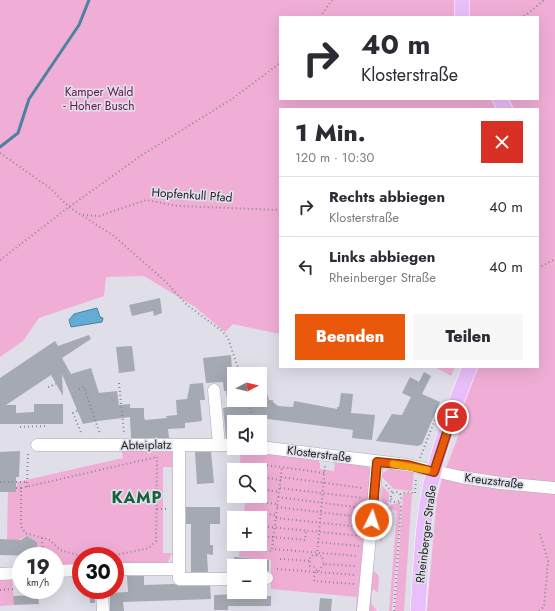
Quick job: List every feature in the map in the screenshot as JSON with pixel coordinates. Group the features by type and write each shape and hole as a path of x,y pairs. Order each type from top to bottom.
{"main road":[{"path":"462,0 462,16"},
{"name":"Rheinberger Straße","path":"418,611 424,540 434,472 459,393 470,368"}],"street":[{"path":"214,390 219,444"},
{"name":"Abteiplatz","path":"32,446 179,445 179,569"},
{"path":"179,445 227,445"},
{"name":"Klosterstraße","path":"267,448 408,465 434,472"},
{"path":"363,611 377,462"},
{"name":"Kreuzstraße","path":"434,472 500,483 555,488"},
{"path":"124,569 179,569 179,579 227,579"},
{"path":"0,574 12,573"},
{"path":"103,599 104,611"}],"path":[{"path":"321,16 332,0"},
{"path":"523,16 544,0"},
{"path":"0,260 69,207 142,155 232,99 279,64"},
{"path":"0,153 50,188 69,207 124,245 165,281 188,305 222,330 228,338 238,367"},
{"name":"Hopfenkull Pfad","path":"81,214 99,216 146,200 178,206 279,210"},
{"path":"539,267 555,259"},
{"path":"119,383 125,445"},
{"path":"48,387 56,384"},
{"path":"79,389 84,387 104,445"},
{"path":"77,411 73,413 87,446"},
{"path":"20,427 45,426 45,424"},
{"path":"27,487 32,446"},
{"path":"317,553 326,456"},
{"path":"16,488 27,487 157,457 156,540 149,548 124,553"},
{"path":"267,466 324,473"},
{"path":"272,549 282,467"},
{"path":"267,477 323,482 364,488 360,556 272,549 271,551 267,551"},
{"path":"0,482 27,482"},
{"path":"21,488 21,528 25,533 52,541 60,550 72,553"},
{"path":"280,488 364,498"},
{"path":"267,490 279,492"},
{"path":"392,500 392,494 394,492 400,494 406,492 415,493"},
{"path":"394,611 402,504 399,500 400,494"},
{"path":"278,497 363,508"},
{"path":"382,509 392,500 399,500"},
{"path":"261,503 362,517"},
{"path":"267,515 362,527"},
{"path":"267,527 361,536"},
{"path":"267,537 305,540 306,531"},
{"path":"539,611 544,607 548,561 540,534"},
{"path":"42,538 42,547"},
{"path":"318,542 360,546"},
{"path":"316,572 314,567 310,566 310,557 317,553"},
{"path":"317,553 322,556 324,564"},
{"path":"280,559 310,561"},
{"path":"355,566 324,564 316,572 314,581 355,584"},
{"path":"277,570 355,575"},
{"path":"0,590 12,589"}],"green space":[{"name":"Kamper Wald - Hoher Busch","path":"0,0 555,0 555,611 427,611 437,497 443,476 458,437 461,406 476,368 539,368 539,108 279,108 279,334 233,324 225,332 195,307 144,276 106,277 104,296 39,318 23,341 0,357"},
{"path":"437,368 455,368 451,376"},
{"path":"122,451 172,452 172,467 163,467 163,553 172,553 168,562 164,565 124,566 124,547 72,547 72,567 64,568 64,547 37,547 37,542 27,536 12,543 12,540 7,539 8,492 16,492 17,482 123,458"},
{"path":"267,454 317,459 320,463 320,469 334,471 335,461 364,465 370,468 359,611 356,611 357,597 271,589 271,560 239,557 239,551 267,551 267,511 244,511 245,503 267,503 267,463 240,463 241,455 267,455"},
{"path":"389,469 414,472 412,491 394,489 382,477 383,473"},
{"path":"382,486 389,493 389,501 384,505 381,497"},
{"path":"403,493 412,493 404,611 395,611"},
{"path":"399,503 401,506 392,611 389,611 397,512 393,509 390,512 387,508 392,504"},
{"path":"379,512 384,518 382,542 378,538 375,541 373,570 379,576 378,593 374,589 372,591 371,603 377,611 367,611 375,532 378,524"},
{"path":"12,573 12,599 14,599 14,605 0,606 0,574"}],"water":[{"path":"97,308 100,317 103,318 102,322 71,327 69,320 74,314"}],"building":[{"path":"160,298 162,313 154,316 153,311 132,316 129,305"},
{"path":"89,335 91,339 62,358 71,374 91,368 99,393 117,391 119,405 130,404 130,408 144,408 145,420 167,418 166,416 177,415 176,400 187,399 190,384 203,383 205,400 200,400 202,421 185,423 185,428 168,429 169,438 131,438 130,417 83,424 62,374 63,396 51,375 6,405 16,405 16,413 34,412 34,404 63,404 63,424 0,424 0,378 55,341 58,346"},
{"path":"132,346 135,371 119,373 116,347"},
{"path":"231,355 232,367 227,367 227,399 223,382 206,383 203,358"},
{"path":"424,372 431,376 422,394 440,402 422,444 418,446 376,441 392,414 402,415 411,397 402,393 410,377 419,382"},
{"path":"267,393 269,400 273,400 273,402 278,406 293,407 294,401 337,409 337,407 339,407 341,393 353,394 351,413 375,415 372,440 352,438 353,430 267,419 267,415 227,415 226,438 223,408 267,407"},
{"path":"20,451 19,477 16,477 16,492 0,492 0,452"},
{"path":"195,452 211,452 214,483 197,484"},
{"path":"186,507 220,507 220,524 210,524 210,545 213,545 213,555 207,554 208,572 191,572 191,524 186,524"},
{"path":"27,536 37,542 37,547 12,547 12,555 0,555 0,539 21,540"},
{"path":"234,557 257,559 234,559"},
{"path":"267,560 269,560 269,571 267,571"},
{"path":"127,576 144,576 144,585 174,584 179,586 210,586 211,599 123,602 124,611 110,611 110,599 124,599 124,592 128,592"},
{"path":"227,594 227,599 267,599 267,596 271,596 271,606 228,606 228,610 214,610 214,595"},
{"path":"320,598 332,599 331,611 319,611"},
{"path":"13,599 38,599 39,604 14,605"},
{"path":"90,599 95,599 95,603 90,603"}],"waterway":[{"path":"0,147 18,133 29,99 79,25 89,0"}],"slow traffic":[{"path":"393,464 408,465 427,470"}],"district":[{"name":"KAMP","path":"137,497"}],"route":[{"path":"372,520 377,462 408,465 434,472 452,417"}]}
